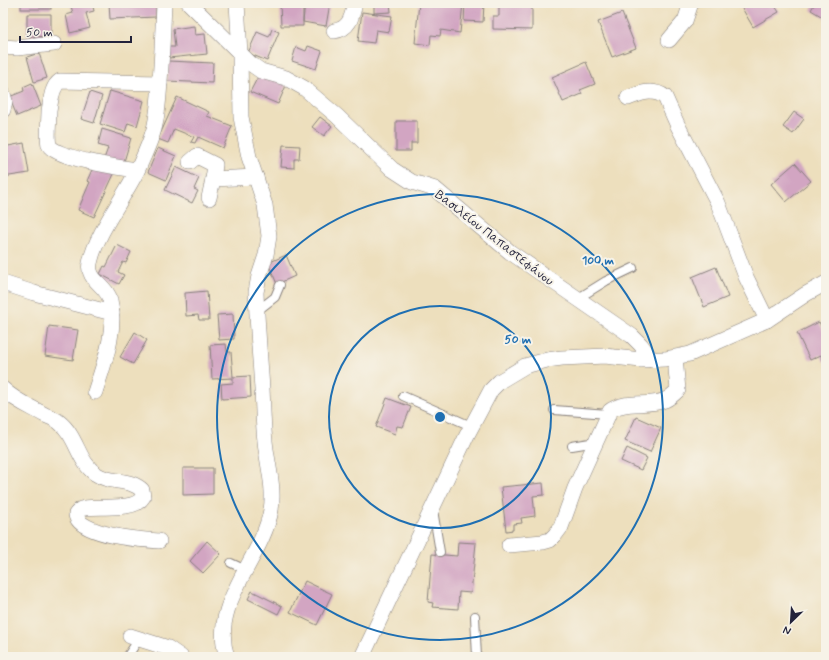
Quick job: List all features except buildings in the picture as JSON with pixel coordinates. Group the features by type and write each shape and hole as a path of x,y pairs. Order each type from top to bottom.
{"street":[{"path":"95,392 110,339 112,313 108,294 90,274 90,263 103,232 137,170 154,129 158,108 160,83 164,3"},
{"name":"Βασιλείου Παπαστεφάνου","path":"189,3 251,64 261,71 286,78 304,88 337,116 392,170 412,182 435,189 510,252 632,336 652,360"},
{"path":"227,657 223,643 224,621 235,591 263,535 271,510 272,498 265,440 257,311 257,284 266,255 269,236 265,205 250,157 241,118 240,54 237,3"},
{"path":"334,32 342,30 348,25 355,3"},
{"path":"669,40 685,21 692,3"},
{"path":"3,47 16,48 54,44"},
{"path":"137,170 62,155 54,151 50,146 49,137 49,116 53,91 56,84 60,81 72,80 160,83"},
{"path":"628,98 640,93 649,92 655,92 665,96 678,126 718,203 746,277 767,320"},
{"path":"3,94 5,101 3,110"},
{"path":"190,162 198,156 214,165 214,179 209,198"},
{"path":"214,179 256,177"},
{"path":"3,283 47,297 112,313"},
{"path":"362,657 471,426 493,388 500,381 525,366 547,360 605,356 652,360 675,358 690,354 767,320 806,294 826,283"},
{"path":"509,545 543,542 550,540 555,535 561,527 575,488 608,414 614,408 658,402 671,396 678,390 675,358"},
{"path":"3,390 24,404 59,422 74,441 85,463 95,473 106,479 135,485 142,490 143,497 136,504 85,508 78,512 76,516 78,520 87,526 118,537 159,541"},
{"path":"134,637 168,648 181,657"}],"lane":[{"path":"577,299 606,280 633,268"},
{"path":"257,311 275,297 280,284"},
{"path":"403,396 471,426"},
{"path":"554,410 608,414"},
{"path":"572,446 596,442"},
{"path":"433,507 440,552"},
{"path":"231,564 246,570"},
{"path":"475,616 476,657"},
{"path":"127,657 134,637"}]}
